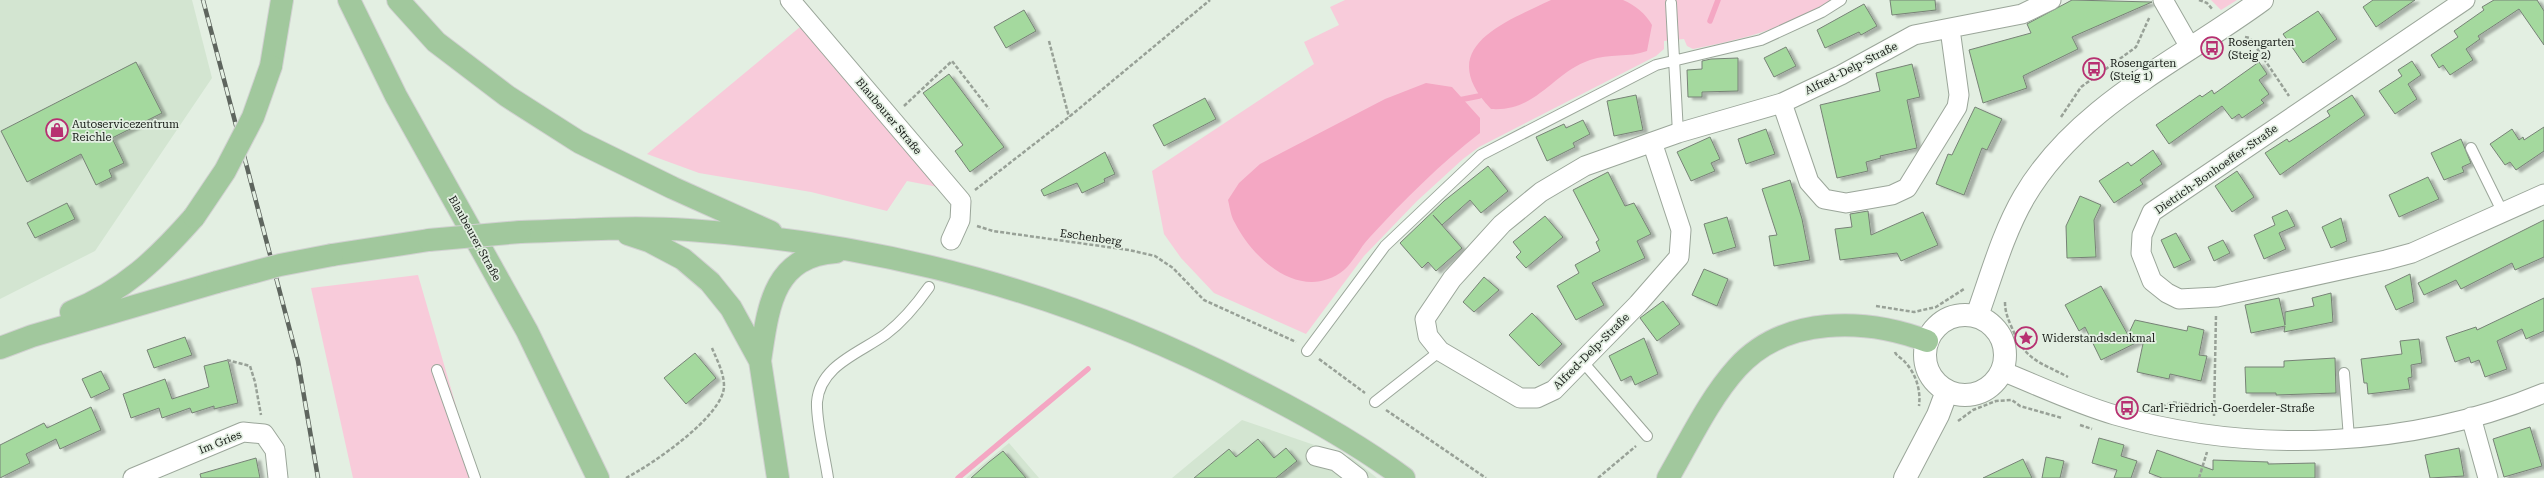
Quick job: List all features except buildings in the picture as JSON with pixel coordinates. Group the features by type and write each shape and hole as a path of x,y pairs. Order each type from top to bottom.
{"main road":[{"path":"32,336 40,325 93,303 127,283 163,253 194,217 225,171 249,124 271,66 282,0"},
{"name":"Blaubeurer Straße","path":"349,0 396,96 527,331 598,478"},
{"path":"398,0 436,42 507,96 579,142 673,188 789,240"},
{"path":"613,229 649,242 684,259 710,282 731,308 760,360"},
{"path":"0,348 32,336 217,282 280,265 332,255 429,240 520,232 613,229 688,230 789,240 859,250 931,265 1016,289 1112,323 1192,356 1298,411 1404,478"},
{"path":"778,478 760,360 770,306 780,280 796,264 816,253 859,250"},
{"path":"1668,478 1719,392 1738,367 1762,347 1791,334 1824,325 1866,325 1904,332 1927,341"}],"street":[{"name":"Blaubeurer Straße","path":"790,0 961,201"},
{"name":"Alfred-Delp-Straße","path":"1652,142 1681,230 1679,258 1554,390 1537,398 1520,398 1440,351 1428,336 1425,319 1452,279 1502,224 1540,192 1585,166 1652,142 1678,133 1782,103 1841,75 1914,35 2022,14 2051,0"},
{"path":"1977,316 1977,287 2023,198 2046,164 2098,112 2262,0"},
{"name":"Dietrich-Bonhoeffer-Straße","path":"2465,0 2152,212 2142,235 2141,253 2152,281 2166,293 2179,300 2217,297 2399,257 2544,194"},
{"path":"2163,1 2191,49"},
{"path":"1782,103 1809,182 1824,199 1846,203 1892,194 1907,188 1957,107 1959,95 1950,29"},
{"path":"951,240 960,220 961,201"},
{"path":"1967,314 1977,316 1992,324 2001,335 2006,351 2002,371 1993,385 1978,393 1962,395 1947,391 1930,375 1924,353 1927,341 1932,332 1947,318 1967,314"},
{"path":"2002,371 2114,415 2169,428 2275,440 2349,438 2416,430 2471,417 2544,393"},
{"path":"1905,478 1938,415 1947,391"},
{"path":"2471,417 2488,478"},
{"name":"Im Gries","path":"133,478 243,432 264,434"},
{"path":"264,434 275,450 278,478"},
{"path":"1316,456 1336,461 1358,478"}],"lane":[{"path":"1308,351 1385,246 1481,155 1656,65 1761,40 1822,12 1841,0"},
{"path":"1671,3 1678,133"},
{"path":"2471,148 2503,213"},
{"path":"828,478 817,403 822,382 851,355 891,329 918,302 929,287"},
{"path":"1375,402 1440,351"},
{"path":"1582,361 1647,436"},
{"path":"437,370 475,478"},
{"path":"2344,373 2349,438"}],"path":[{"path":"961,201 1069,117 1210,0"},
{"path":"2058,122 2081,86 2136,47 2151,14 2163,1"},
{"path":"2225,26 2234,36 2250,38 2299,112"},
{"path":"1049,41 1069,117"},
{"path":"891,118 952,61 989,109"},
{"name":"Eschenberg","path":"960,220 993,232 1129,250 1155,256 1173,268 1204,300 1295,341 1308,351"},
{"path":"1874,305 1914,312 1936,307 1951,299 1966,288 1977,287 2004,297 2006,312 2021,347 2032,358 2074,380"},
{"path":"2199,478 2212,434 2217,297"},
{"path":"1914,312 1894,354 1905,361 1917,382 1920,394 1918,409"},
{"path":"626,478 658,460 717,407 724,387 720,365 712,348"},
{"path":"1308,351 1375,402 1486,478"},
{"path":"228,360 250,366 255,382 264,434"},
{"path":"2159,409 2172,402 2214,408"}],"shaded area":[{"path":"0,0 192,0 212,78 95,251 0,299"},
{"path":"1345,0 1831,0 1799,18 1747,37 1693,49 1687,46 1684,39 1664,41 1664,49 1656,56 1479,147 1463,159 1417,201 1364,256 1306,334 1214,293 1181,258 1164,234 1152,171 1314,64 1304,42 1339,25 1330,7"},
{"path":"1551,0 1623,0 1627,2 1636,7 1652,25 1647,51 1590,60 1577,66 1533,98 1521,104 1507,108 1491,109 1475,88 1469,69 1472,54 1481,40 1496,29 1513,18"},
{"path":"2211,0 2237,0 2221,10"},
{"path":"800,27 938,187 907,181 887,211 811,192 699,173 647,154"},
{"path":"1426,83 1452,87 1480,118 1480,133 1437,169 1409,196 1367,241 1344,270 1328,279 1312,282 1297,280 1281,273 1254,251 1243,237 1232,218 1228,200 1239,183 1260,164 1385,99"},
{"path":"418,275 477,478 353,478 311,288"},
{"path":"1242,420 1352,458 1377,478 1172,478"},
{"path":"1009,443 1039,478 966,478"}],"waterway":[{"path":"1710,21 1718,0"},
{"path":"1459,100 1479,96 1485,93"},
{"path":"958,478 1088,369"}],"railway":[{"path":"203,0 298,361 318,478"}],"place":[{"name":"Rosengarten (Steig 2)","path":"2212,48"},
{"name":"Rosengarten (Steig 1)","path":"2094,69"},
{"name":"Autoservicezentrum Reichle","path":"57,130"},
{"name":"Widerstandsdenkmal","path":"2026,338"},
{"name":"Carl-Friedrich-Goerdeler-Straße","path":"2127,408"}]}
